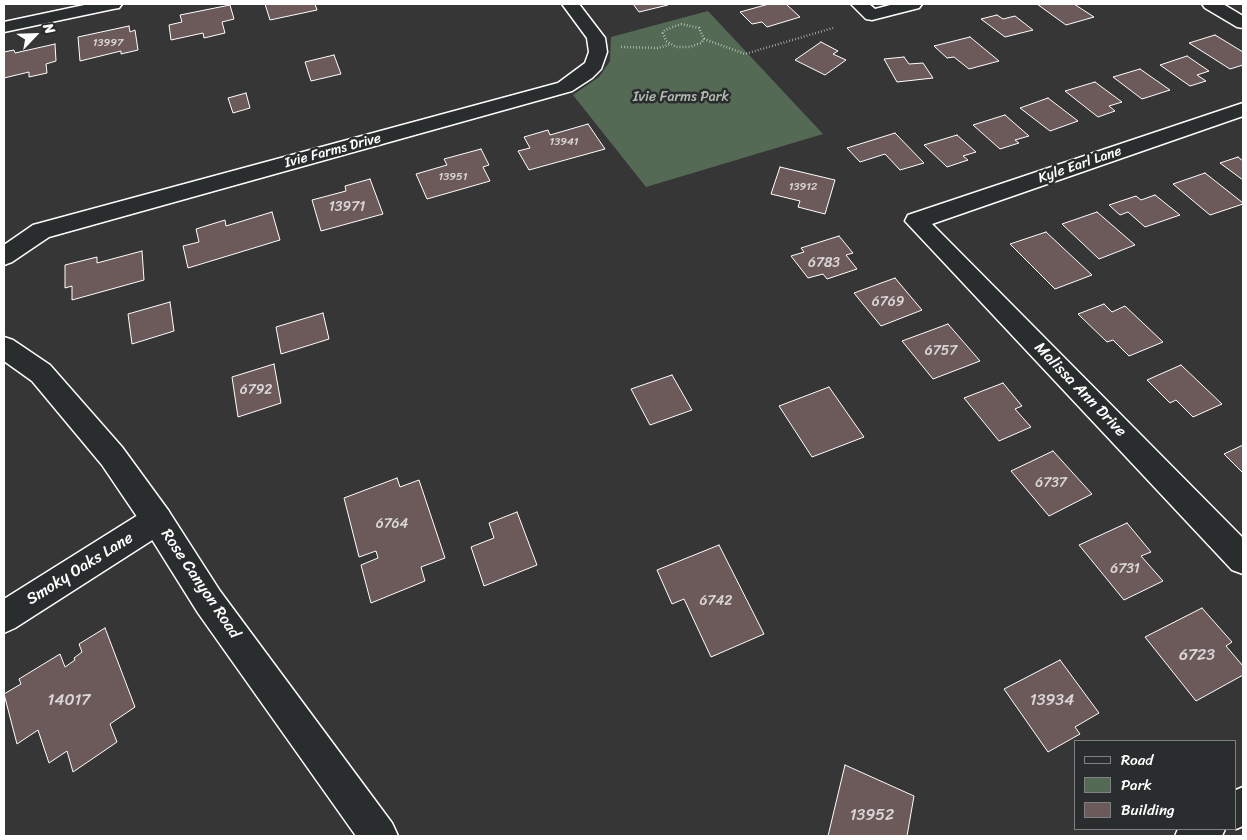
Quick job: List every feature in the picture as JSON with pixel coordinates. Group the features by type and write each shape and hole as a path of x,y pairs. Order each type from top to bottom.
{"street":[{"path":"4,27 113,4"},
{"name":"Ivie Farms Drive","path":"4,256 41,231 565,87 586,74 594,64 598,52 596,38 570,4"},
{"path":"866,9 913,4"},
{"path":"1211,4 1243,23"},
{"name":"Kyle Earl Lane","path":"916,221 1243,109"},
{"name":"Malissa Ann Drive","path":"916,221 1243,558"},
{"name":"Rose Canyon Road","path":"4,347 41,373 112,456 157,520 209,602 379,836"},
{"name":"Smoky Oaks Lane","path":"4,617 157,520"}],"path":[{"path":"670,44 666,41 663,34 669,27 674,25 694,26 702,32 704,39"},
{"path":"704,39 745,54 833,28"},
{"path":"620,47 657,48 670,44 690,47 701,43 704,39"}],"green space":[{"name":"Ivie Farms Park","path":"708,11 823,134 646,187 573,95 599,77 610,61 611,37"}],"building":[{"path":"265,4 315,4 317,10 270,20"},
{"path":"633,4 667,4 668,5 639,12"},
{"path":"769,4 786,4 800,17 767,27 762,22 752,24 740,12"},
{"path":"1037,4 1074,4 1094,17 1066,25"},
{"path":"230,5 234,19 222,22 225,33 204,38 203,33 171,40 169,25 182,22 180,15"},
{"path":"997,15 1003,19 1015,16 1033,30 1005,37 981,19"},
{"path":"129,26 130,32 135,30 138,50 121,54 121,51 80,61 78,37"},
{"path":"1215,35 1243,52 1243,65 1230,69 1189,43"},
{"path":"970,37 999,61 969,69 954,57 947,58 934,46"},
{"path":"821,42 838,51 833,54 846,60 825,75 795,60"},
{"path":"55,44 56,61 46,64 47,73 29,77 29,72 4,78 4,52 14,50 15,53"},
{"path":"334,55 341,74 311,81 305,62"},
{"path":"1187,56 1209,71 1197,75 1206,81 1190,86 1160,65"},
{"path":"904,57 909,64 923,63 933,78 897,82 884,59"},
{"path":"1140,69 1170,90 1142,99 1113,77"},
{"path":"1095,82 1122,102 1109,106 1115,111 1098,117 1065,91"},
{"path":"246,93 250,108 233,113 228,98"},
{"path":"1048,98 1078,121 1050,131 1020,108"},
{"path":"1005,115 1029,136 1015,140 1019,143 1000,149 973,125"},
{"path":"588,124 605,149 529,170 518,151 530,148 524,137 548,130 550,135"},
{"path":"895,133 924,163 900,170 885,154 860,162 847,148"},
{"path":"957,135 976,152 963,156 968,160 947,167 924,145"},
{"path":"481,149 489,165 483,167 490,181 427,199 416,174 447,165 444,159"},
{"path":"1238,157 1243,161 1243,180 1220,163"},
{"path":"780,167 835,180 825,214 798,207 800,201 771,194"},
{"path":"1205,173 1243,204 1210,215 1173,184"},
{"path":"370,179 383,214 321,231 312,200 346,191 345,186"},
{"path":"1155,195 1180,215 1145,227 1128,212 1120,215 1109,205 1136,196 1141,200"},
{"path":"272,212 280,240 188,268 183,246 199,242 196,229 225,220 226,226"},
{"path":"1097,212 1135,245 1099,259 1062,224"},
{"path":"1046,232 1092,275 1055,289 1010,244"},
{"path":"839,236 853,253 846,255 857,269 827,279 823,274 808,278 791,256 804,252 801,248"},
{"path":"142,251 144,280 72,300 72,286 65,288 65,265 97,257 97,263"},
{"path":"895,278 922,310 881,326 854,293"},
{"path":"170,302 174,331 132,344 128,314"},
{"path":"1104,304 1112,312 1125,306 1163,342 1129,356 1113,340 1107,342 1078,314"},
{"path":"323,313 329,339 281,354 276,327"},
{"path":"948,324 980,361 933,379 902,341"},
{"path":"274,364 281,403 238,417 232,377"},
{"path":"1181,365 1222,404 1193,417 1176,400 1170,403 1147,380"},
{"path":"672,375 692,410 650,425 631,389"},
{"path":"1003,383 1022,406 1015,409 1031,427 999,441 964,398"},
{"path":"829,387 864,437 812,457 779,406"},
{"path":"1243,445 1243,473 1224,454"},
{"path":"1053,451 1092,494 1049,516 1011,471"},
{"path":"397,478 400,487 419,480 445,558 421,567 425,581 371,603 361,565 378,558 376,551 359,557 344,498"},
{"path":"517,512 537,565 484,586 471,547 494,538 489,523"},
{"path":"1127,523 1151,552 1141,556 1163,581 1124,600 1079,545"},
{"path":"719,545 764,634 711,657 684,599 672,604 657,570"},
{"path":"1202,608 1232,642 1226,646 1243,666 1243,675 1196,701 1145,637"},
{"path":"105,628 135,707 110,724 117,742 73,772 67,751 49,763 38,730 17,744 4,694 21,684 19,679 60,654 65,667 82,652 79,644"},
{"path":"1060,660 1099,713 1075,727 1080,734 1048,752 1004,689"},
{"path":"845,765 914,796 907,836 828,836"}]}
